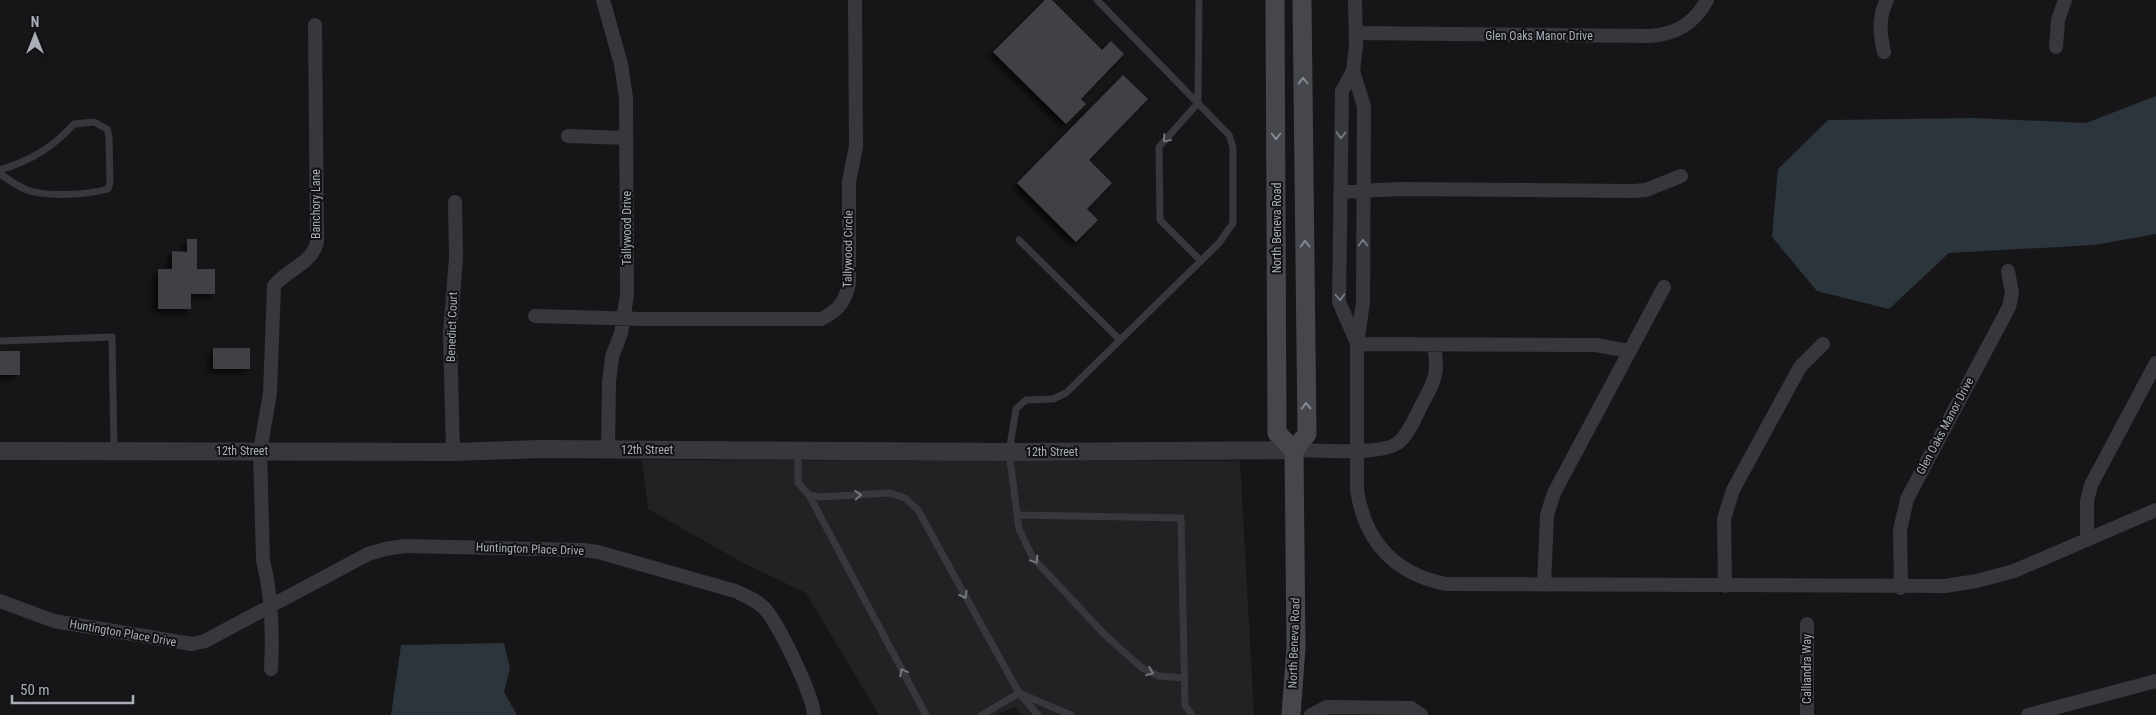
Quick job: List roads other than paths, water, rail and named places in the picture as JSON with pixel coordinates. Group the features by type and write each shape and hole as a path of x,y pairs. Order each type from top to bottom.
{"main road":[{"name":"North Beneva Road","path":"1275,0 1277,433 1294,450 1296,648 1291,715"},
{"path":"1294,450 1307,434 1302,0"}],"street":[{"name":"Tallywood Drive","path":"603,0 621,64 626,98 627,295 621,333 612,357 608,382 608,450"},
{"name":"Tallywood Circle","path":"623,319 821,319 832,314 842,305 849,284 849,181 856,147 855,0"},
{"path":"1355,0 1356,33 1353,71 1364,106 1363,302 1357,344 1357,490 1365,521 1381,549 1411,573 1446,584 1901,588 1945,586 1977,581 2014,571 2156,510"},
{"name":"Glen Oaks Manor Drive","path":"1356,33 1665,35 1682,28 1694,20 1707,0"},
{"path":"1884,52 1880,34 1880,21 1887,0"},
{"path":"2056,47 2058,20 2065,0"},
{"name":"Banchory Lane","path":"260,451 270,393 274,286 281,276 309,258 314,252 317,242 315,25"},
{"path":"1353,71 1342,92 1339,302 1357,344"},
{"path":"568,136 626,138"},
{"path":"1340,192 1400,189 1632,191 1646,190 1681,176"},
{"name":"Benedict Court","path":"453,452 450,334 456,258 455,202"},
{"name":"Glen Oaks Manor Drive","path":"1901,588 1900,530 1907,499 2009,307 2012,293 2008,271"},
{"path":"1544,585 1548,516 1554,493 1664,287"},
{"path":"535,316 623,319"},
{"path":"1357,344 1596,345 1629,351"},
{"path":"1725,586 1724,519 1733,490 1800,367 1823,344"},
{"path":"1294,450 1357,451 1390,447 1399,442 1407,432 1434,381 1437,363 1434,345"},
{"path":"2086,540 2087,501 2091,485 2156,363"},
{"name":"12th Street","path":"0,450 1009,452 1294,450"},
{"path":"260,451 263,560 273,625 271,669"},
{"name":"Huntington Place Drive","path":"0,601 54,621 192,644 204,642 368,554 385,549 405,546 558,548 598,552 736,591 752,598 764,608 773,620 810,694 814,715"},
{"name":"Calliandra Way","path":"1807,624 1807,715"},
{"path":"2028,715 2156,681"},
{"path":"1311,715 1327,707 1336,707 1411,708 1420,715"}],"lane":[{"path":"1097,0 1229,135 1233,147 1233,223 1219,243 1066,393 1054,399 1026,400 1016,409 1009,452 1020,529 1033,558 1105,634 1148,673 1185,678"},
{"path":"1199,0 1198,103 1159,147 1160,220 1201,261"},
{"path":"0,170 53,146 74,124 94,122 107,129 109,137 110,183 108,189 76,194 45,193 28,190 14,184 0,174"},
{"path":"1020,240 1120,340"},
{"path":"0,341 112,337 114,450"},
{"path":"798,452 798,483 809,495 926,715"},
{"path":"809,495 820,497 890,494 904,498 918,510 1019,693 1038,715"},
{"path":"1018,515 1181,518 1185,704 1192,715"},
{"path":"982,715 1019,693"},
{"path":"1019,693 1071,715"}]}
